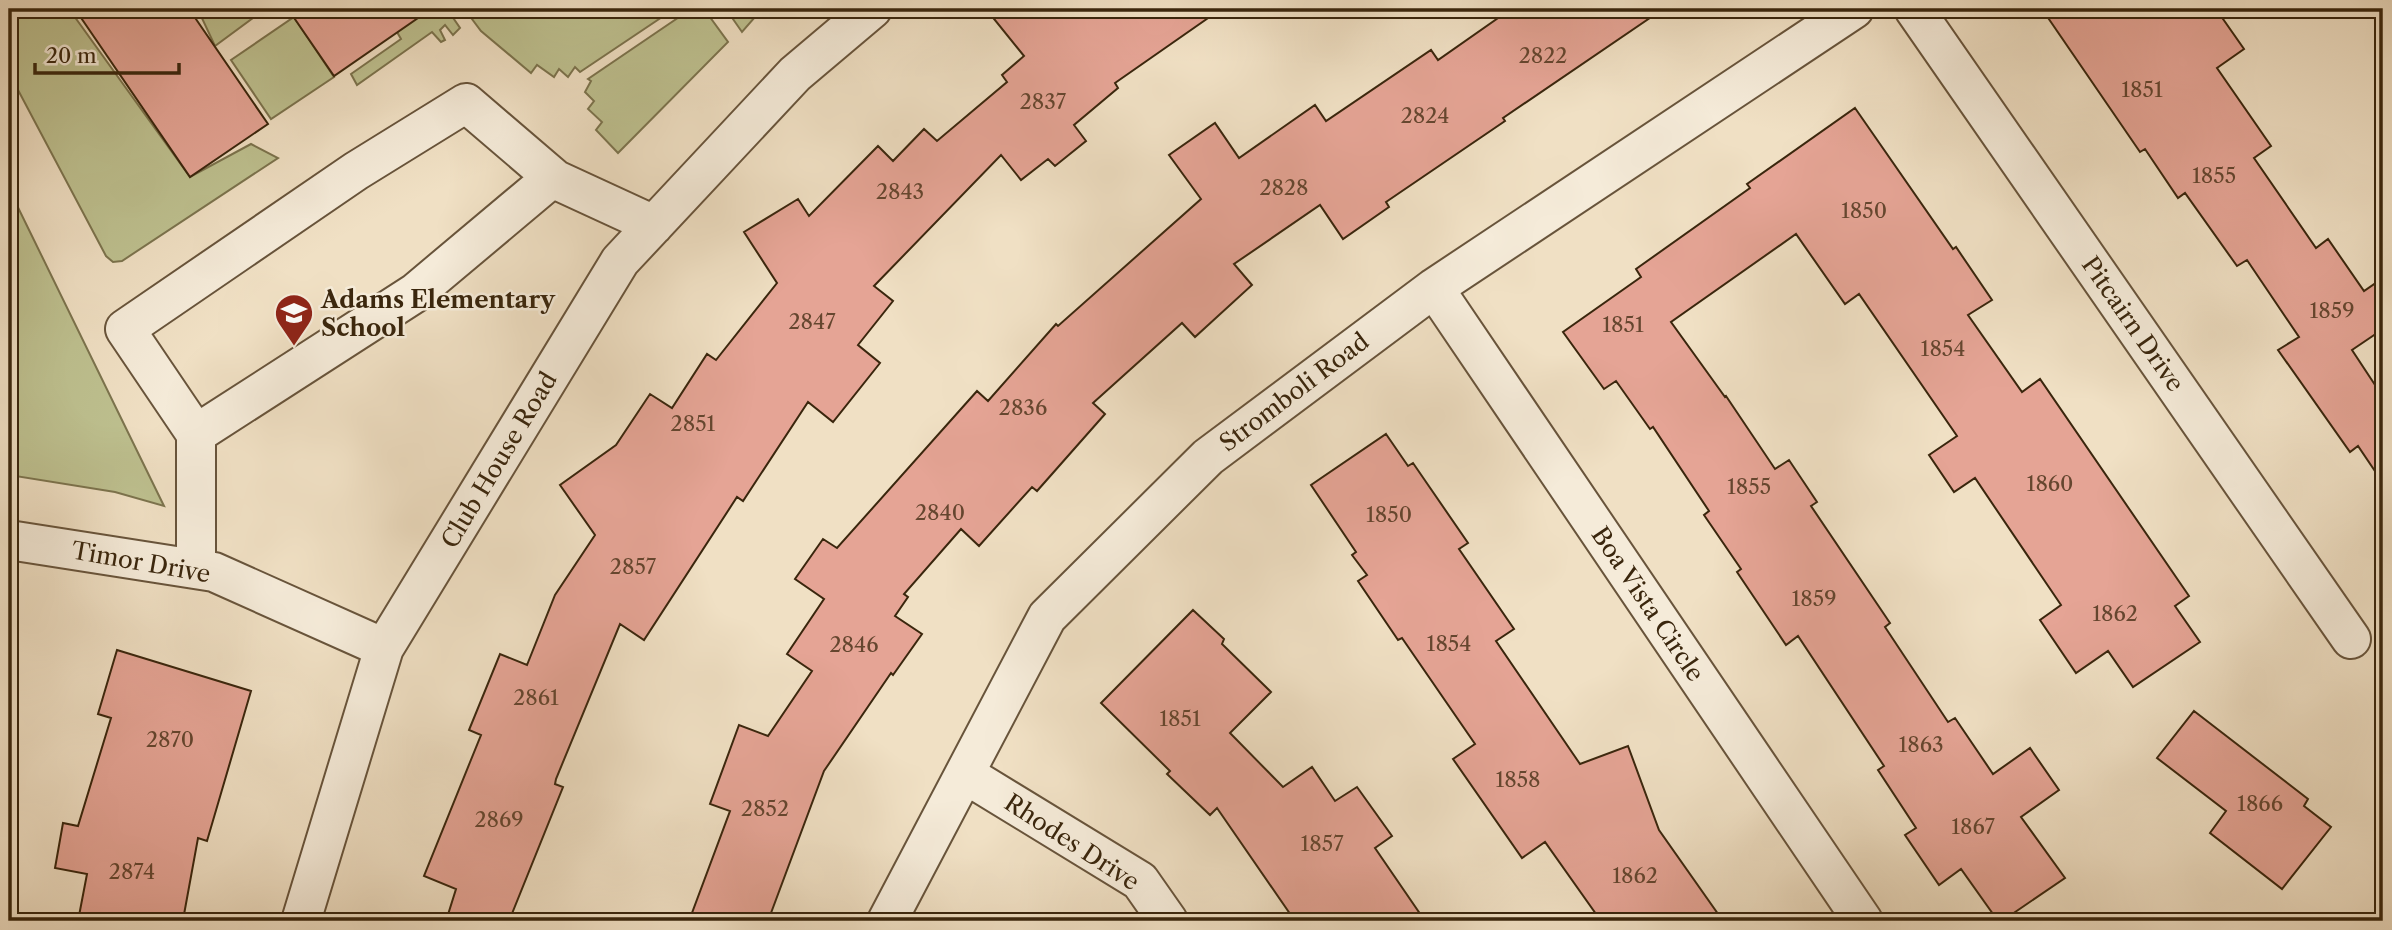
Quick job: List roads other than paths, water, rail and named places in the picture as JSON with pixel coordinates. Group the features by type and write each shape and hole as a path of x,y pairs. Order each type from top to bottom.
{"street":[{"name":"Club House Road","path":"302,921 384,648 620,261 794,74 872,9"},
{"name":"Stromboli Road","path":"887,921 1047,617 1208,457 1434,288 1854,9"},
{"name":"Pitcairn Drive","path":"1914,9 2351,639"},
{"path":"196,569 196,434 125,329 356,172 466,103 558,181"},
{"path":"196,434 415,293 552,178 654,225"},
{"name":"Boa Vista Circle","path":"1434,288 1863,921"},
{"name":"Timor Drive","path":"9,540 214,572 384,648"},
{"name":"Rhodes Drive","path":"965,774 1140,881 1168,921"}],"place":[{"name":"Adams Elementary School","path":"294,347"}]}
